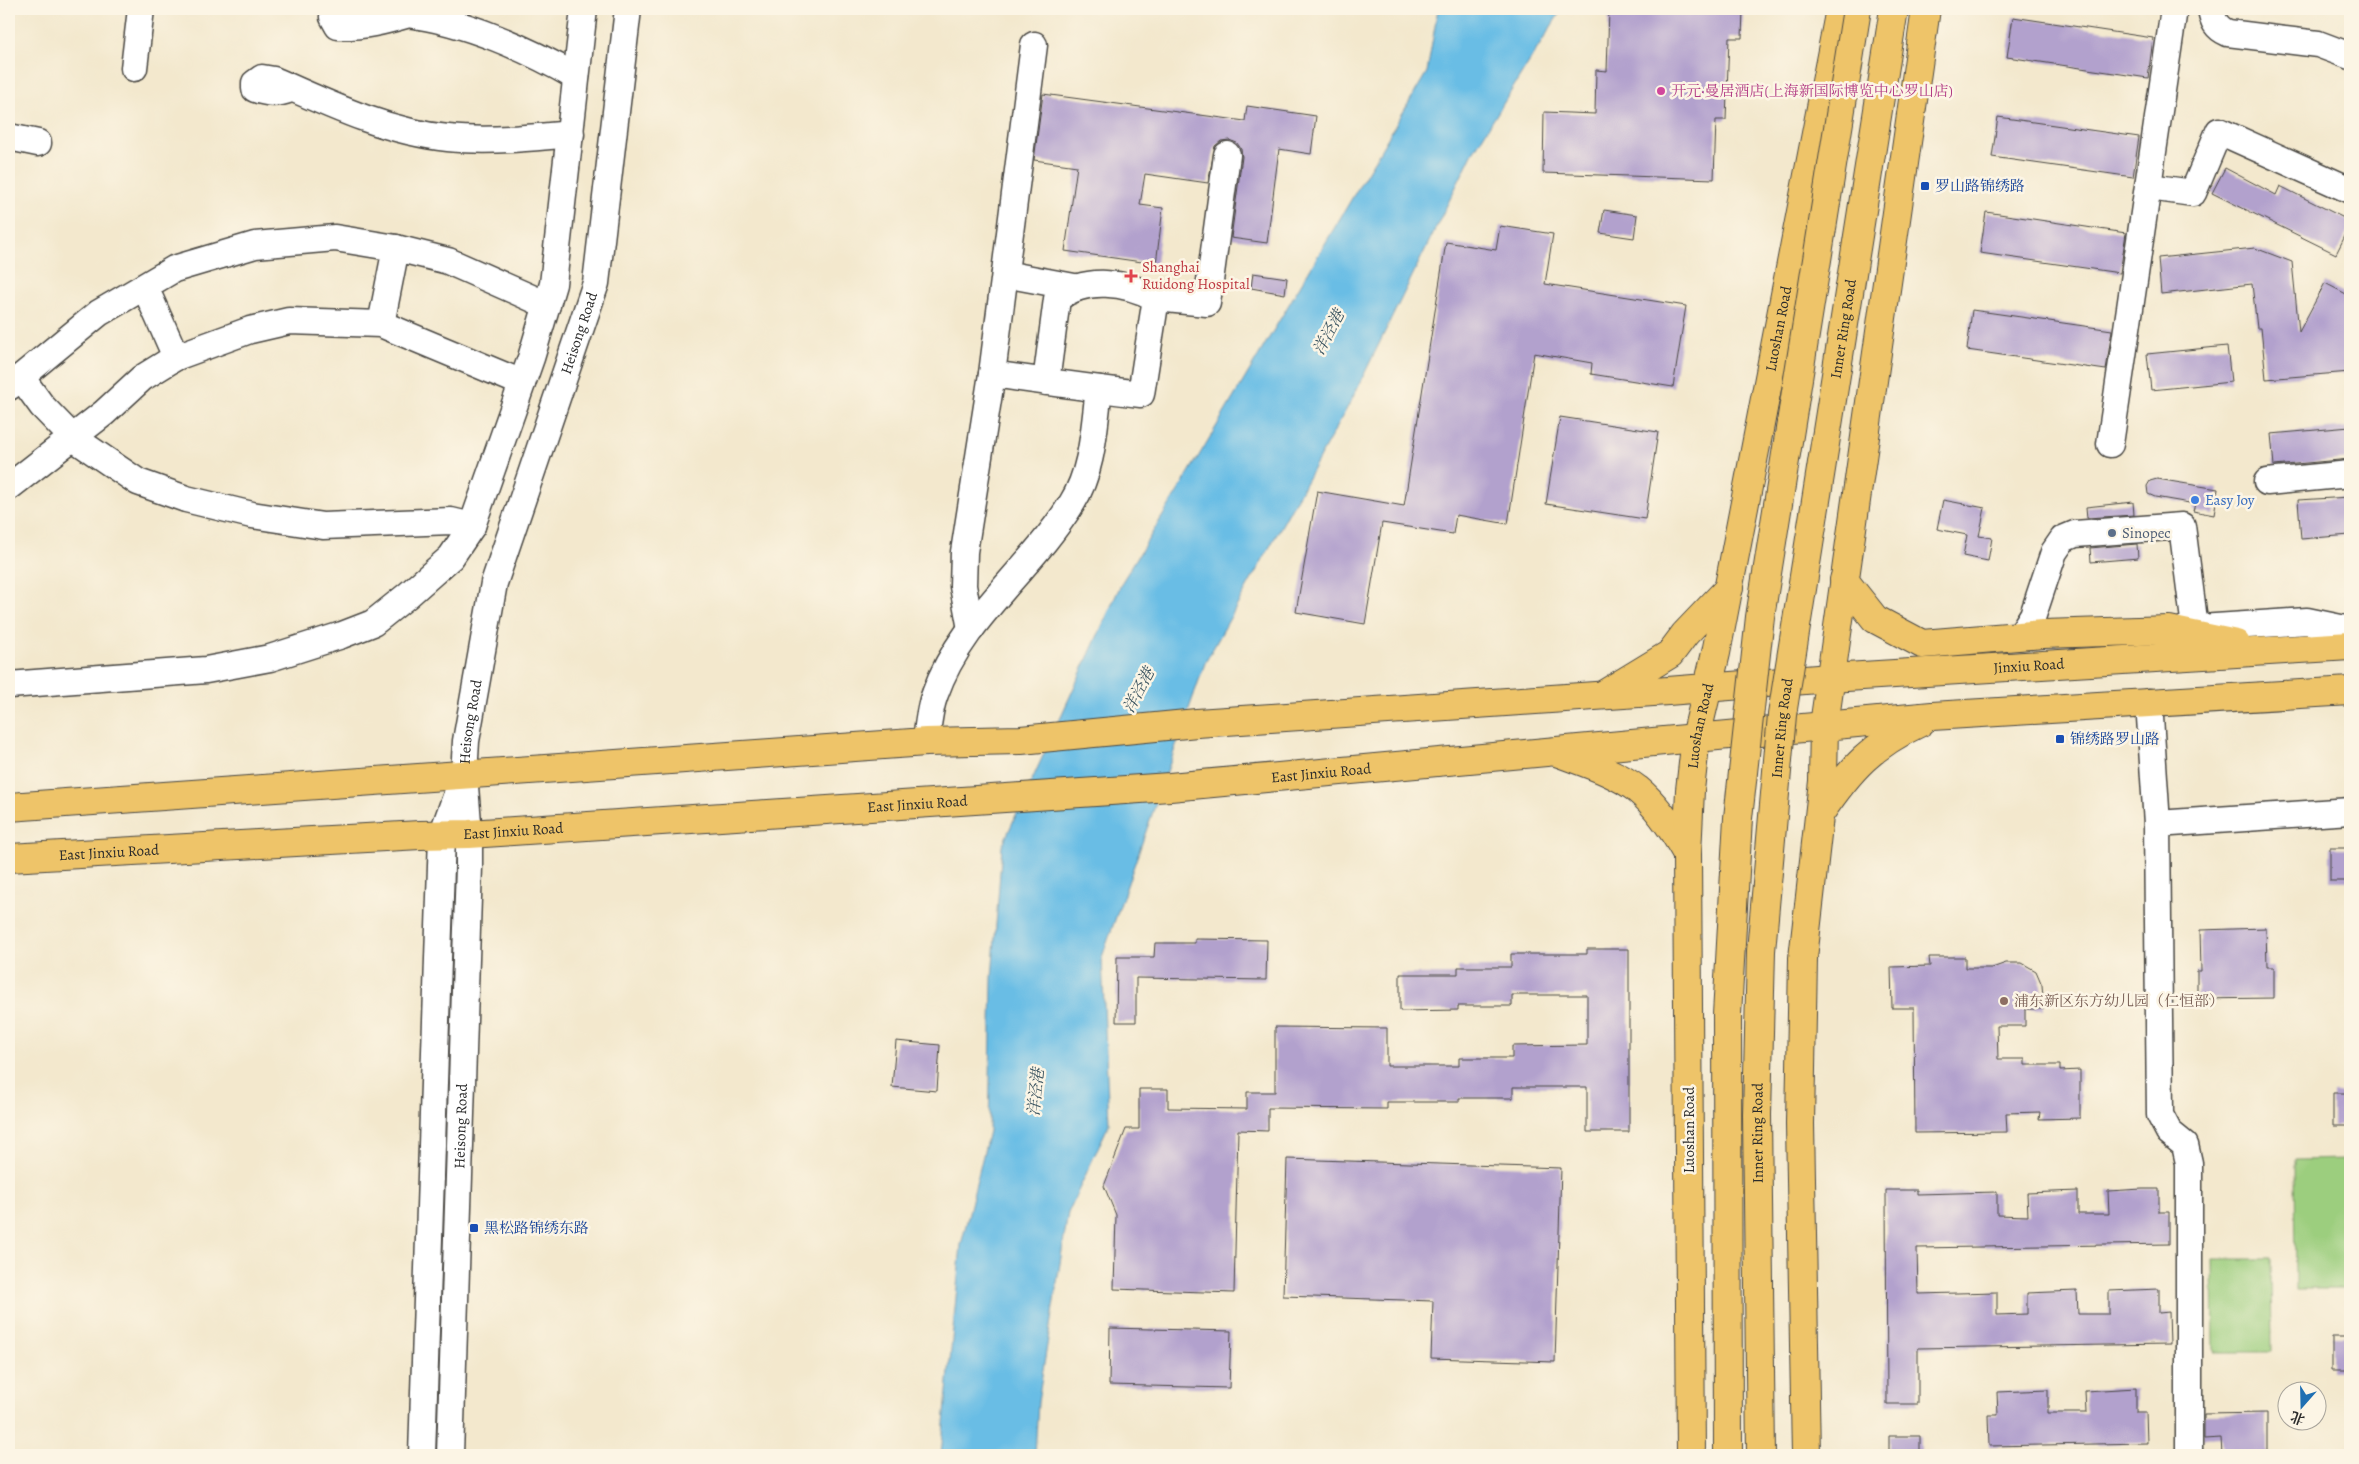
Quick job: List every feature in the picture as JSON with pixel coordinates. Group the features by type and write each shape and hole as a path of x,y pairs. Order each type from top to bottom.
{"main road":[{"name":"Luoshan Road","path":"1691,1455 1687,854 1696,737 1729,588 1840,9"},
{"name":"Inner Ring Road","path":"1728,1455 1726,1016 1738,818 1760,617 1857,9"},
{"name":"Inner Ring Road","path":"1761,1455 1756,1115 1761,951 1780,735 1894,9"},
{"path":"1806,1455 1800,1114 1803,958 1823,781 1824,725 1830,678 1926,9"},
{"path":"1844,580 1875,619 1922,644 2020,636 2182,629 2269,651"},
{"path":"1601,695 1670,654 1685,634 1729,588"},
{"name":"Jinxiu Road","path":"1708,687 2350,646"},
{"path":"9,807 926,742 1021,740 1197,723 1708,687"},
{"path":"1824,725 1932,716 2350,691"},
{"path":"1819,815 1843,780 1865,756 1893,735 1932,716"},
{"name":"East Jinxiu Road","path":"9,858 469,834 1170,787 1824,725"},
{"path":"1553,751 1608,772 1637,789 1672,829 1687,854"}],"street":[{"path":"134,68 141,9"},
{"path":"9,685 206,670 270,658 373,623 451,557 472,526 522,383 553,284 584,9"},
{"name":"Heisong Road","path":"450,1455 469,834 464,775 466,741 494,583 596,283 628,9"},
{"path":"2110,444 2174,9"},
{"path":"2212,9 2213,20 2219,29 2228,33 2318,44 2350,56"},
{"path":"409,14 500,40 542,57 576,78"},
{"path":"971,629 963,586 964,552 992,374 1034,45"},
{"path":"291,89 277,94 267,93 256,89 255,83 262,78 274,80 370,120 410,132 448,138 492,139 571,134"},
{"path":"2149,187 2193,193 2219,131 2350,190"},
{"path":"9,137 38,143"},
{"path":"1004,274 1062,290 1088,284 1110,285 1134,288 1156,298 1207,303 1227,155"},
{"path":"472,526 451,521 323,526 252,515 186,499 138,482 72,437 15,382 99,314 174,269 255,245 335,238 396,248 448,261 547,305"},
{"path":"381,324 396,248"},
{"path":"145,287 176,357"},
{"path":"1046,382 1062,290"},
{"path":"992,374 1141,394 1156,298"},
{"path":"9,487 104,413 142,378 176,357 250,330 289,321 381,324 522,383"},
{"path":"926,742 929,712 935,693 971,629 1024,567 1073,503 1084,478 1090,454 1099,389"},
{"path":"2268,482 2350,474"},
{"path":"2020,636 2033,615 2054,552 2063,539 2075,534 2182,526 2182,629 2307,621 2350,630"},
{"path":"2149,702 2157,824 2160,1115 2169,1132 2185,1145 2189,1163 2189,1455"},
{"path":"422,1455 442,834 464,775"},
{"path":"2157,824 2350,811"}],"green space":[{"path":"2350,1159 2350,1289 2296,1289 2295,1160"},
{"path":"2213,1259 2271,1259 2272,1352 2214,1352"}],"water":[{"name":"洋泾港","path":"1438,9 1562,9 1472,154 1351,401 1205,663 1102,957 1109,1124 1068,1213 1038,1402 1035,1455 941,1455 961,1245 989,1131 992,978 1002,846 1122,582 1427,72"}],"building":[{"name":"开元·曼居酒店(上海新国际博览中心罗山店)","path":"1609,9 1743,9 1742,38 1729,38 1726,120 1716,120 1714,179 1543,173 1544,112 1595,114 1596,70 1607,71"},
{"path":"2013,17 2153,38 2148,78 2007,57"},
{"path":"1043,94 1245,121 1247,106 1316,116 1311,154 1279,149 1267,243 1231,238 1242,157 1241,149 1237,143 1229,140 1221,141 1215,146 1208,183 1145,174 1140,205 1163,208 1156,264 1065,251 1077,166 1034,160"},
{"path":"1998,117 2139,137 2133,177 1992,157"},
{"path":"2225,168 2276,195 2280,186 2350,221 2350,226 2336,254 2212,193"},
{"path":"1604,210 1637,215 1634,238 1600,233"},
{"path":"1986,212 2126,233 2120,273 1980,253"},
{"path":"1500,226 1553,234 1545,284 1686,306 1673,387 1591,374 1592,363 1534,353 1508,524 1456,515 1453,534 1382,523 1365,624 1296,612 1317,491 1404,506 1446,242 1496,250"},
{"path":"2255,248 2292,262 2299,332 2325,283 2350,296 2350,372 2266,379 2261,328 2257,328 2252,284 2161,294 2158,258"},
{"path":"1253,273 1287,278 1285,294 1251,288"},
{"path":"1972,310 2112,330 2106,370 1967,350"},
{"path":"2227,346 2231,382 2151,390 2147,354"},
{"path":"1560,417 1658,432 1645,519 1546,504"},
{"path":"2350,427 2350,459 2274,466 2271,434"},
{"name":"Easy Joy","path":"2157,479 2218,489 2214,515 2193,511 2195,504 2148,494 2147,486 2150,481"},
{"path":"2350,497 2350,535 2301,539 2298,500"},
{"path":"1943,500 1985,508 1979,536 1992,538 1988,561 1963,556 1967,535 1937,529"},
{"path":"2133,502 2134,515 2087,518 2086,507"},
{"path":"2137,544 2138,558 2091,562 2090,548"},
{"path":"2330,848 2350,848 2350,881 2330,881"},
{"path":"2266,928 2267,967 2274,967 2274,998 2197,999 2197,971 2201,971 2200,930"},
{"path":"1195,939 1267,940 1266,980 1136,978 1136,1022 1116,1022 1117,957 1154,957 1155,943 1195,943"},
{"path":"1587,949 1629,949 1629,1132 1587,1132 1587,1087 1513,1087 1513,1098 1459,1098 1459,1102 1387,1102 1387,1109 1268,1108 1268,1131 1238,1130 1234,1293 1114,1289 1116,1215 1104,1186 1126,1129 1139,1129 1139,1089 1168,1089 1168,1108 1247,1109 1247,1092 1275,1092 1275,1027 1387,1028 1387,1066 1459,1066 1459,1058 1512,1058 1512,1046 1587,1045 1587,995 1512,995 1512,1006 1458,1006 1458,1010 1400,1011 1400,974 1458,974 1458,967 1511,967 1511,954 1587,954"},
{"path":"1929,957 1965,957 1965,968 1992,968 2006,963 2022,963 2036,971 2042,985 2044,1009 2025,1009 2025,1026 1997,1026 1998,1059 2025,1059 2025,1065 2060,1065 2060,1071 2080,1070 2080,1118 2039,1119 2040,1112 2006,1113 2007,1132 1915,1133 1914,1008 1892,1008 1891,967 1930,966"},
{"path":"896,1041 940,1045 937,1091 892,1087"},
{"path":"2333,1093 2350,1093 2350,1126 2333,1126"},
{"path":"1287,1159 1561,1168 1555,1362 1431,1358 1433,1301 1283,1296"},
{"path":"2159,1189 2159,1212 2169,1212 2169,1244 1917,1248 1918,1294 1997,1292 1997,1315 2027,1314 2027,1293 2077,1291 2078,1314 2109,1314 2109,1291 2159,1289 2159,1313 2169,1312 2170,1344 1918,1348 1918,1404 1887,1404 1886,1190 1917,1190 1917,1194 1997,1192 1997,1215 2028,1216 2027,1193 2078,1191 2078,1214 2109,1214 2108,1191"},
{"path":"1110,1328 1231,1331 1229,1388 1109,1385"},
{"path":"2332,1337 2350,1337 2350,1370 2332,1370"},
{"path":"2136,1388 2136,1412 2146,1412 2147,1443 1989,1446 1988,1415 1998,1415 1997,1392 2048,1390 2048,1413 2086,1413 2085,1391"},
{"path":"2267,1413 2267,1455 2222,1455 2221,1438 2204,1439 2204,1414"},
{"path":"1889,1436 1920,1436 1920,1455 1889,1455"}],"place":[{"name":"开元·曼居酒店(上海新国际博览中心罗山店)","path":"1661,91"},
{"name":"罗山路锦绣路","path":"1925,186"},
{"name":"Shanghai Ruidong Hospital","path":"1131,276"},
{"name":"Easy Joy","path":"2195,500"},
{"name":"Sinopec","path":"2112,533"},
{"name":"锦绣路罗山路","path":"2060,739"},
{"name":"浦东新区东方幼儿园（仁恒部）","path":"2004,1001"},
{"name":"黑松路锦绣东路","path":"474,1228"}]}
